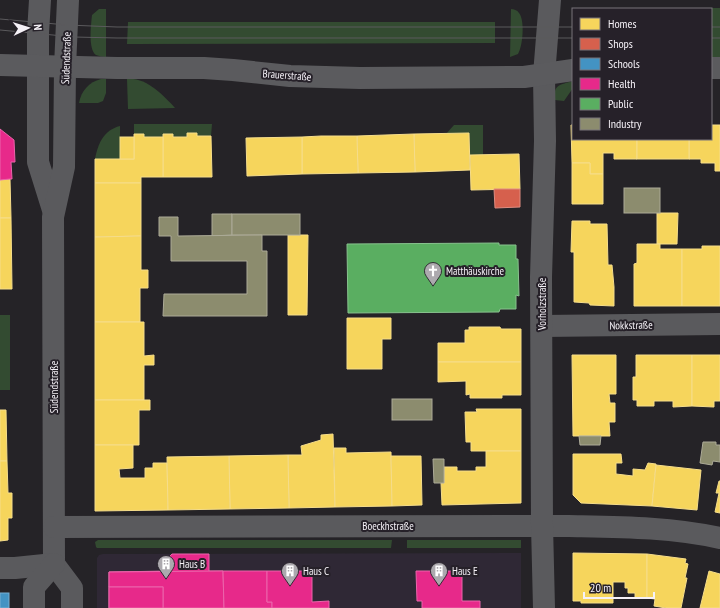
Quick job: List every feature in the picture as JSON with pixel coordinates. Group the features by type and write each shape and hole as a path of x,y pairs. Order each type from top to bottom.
{"main road":[{"name":"Brauerstraße","path":"0,65 38,67 204,68 290,76 360,78 524,77 572,70"}],"street":[{"name":"Südendstraße","path":"40,0 38,162 53,211"},
{"name":"Südendstraße","path":"54,564 53,211 64,167 65,67 68,0"},
{"name":"Vorholzstraße","path":"544,608 542,525 541,277 545,141 544,75 550,0"},
{"name":"Nokkstraße","path":"542,326 720,324"},
{"name":"Boeckhstraße","path":"54,527 542,525 650,528 684,531 720,538"},
{"path":"0,568 54,564"},
{"path":"34,608 34,587 54,564"},
{"path":"54,564 72,588 72,608"}],"shaded area":[{"path":"521,553 521,608 97,608 97,558 99,555 103,554"}],"green space":[{"path":"712,8 720,8 720,57 712,57"},
{"path":"99,9 106,9 106,57 96,55 93,52 91,42 92,15"},
{"path":"511,9 517,11 521,16 523,33 518,54 510,57"},
{"path":"128,22 495,22 495,43 127,44"},
{"path":"106,79 106,93 103,101 98,103 79,103 86,88 93,82"},
{"path":"127,79 141,81 154,88 175,108 128,109"},
{"path":"572,81 572,89 564,101 555,100 556,88"},
{"path":"134,124 212,124 211,136 197,136 197,133 187,133 187,137 173,137 173,134 163,134 163,137 144,137 144,134 134,134"},
{"path":"454,125 483,125 483,155 470,155 469,133 446,134"},
{"path":"120,126 120,159 95,159 100,143 106,134 114,128"},
{"path":"0,315 10,315 10,390 0,390"},
{"path":"98,540 392,540 391,548 97,548 95,542"},
{"path":"407,540 521,540 521,548 407,548"}],"building: Homes":[{"path":"571,125 572,140 637,140 637,159 614,159 614,153 603,153 603,174 590,174 590,163 572,163"},
{"path":"712,125 720,125 720,171 715,171 715,163 701,163 701,159 689,159 689,140 712,140"},
{"path":"187,133 197,133 197,136 211,136 212,177 163,177 163,134 173,134 173,137 187,137"},
{"path":"469,133 470,170 415,172 414,134"},
{"path":"134,134 144,134 144,137 163,137 163,177 141,177 141,183 95,183 95,159 134,159"},
{"path":"414,134 415,172 358,173 357,136"},
{"path":"357,136 358,173 302,174 302,137"},
{"path":"120,137 134,137 134,159 120,159"},
{"path":"302,137 302,174 247,176 246,138"},
{"path":"637,140 689,140 689,159 637,159"},
{"path":"519,154 520,189 471,190 470,155"},
{"path":"572,163 590,163 590,174 603,174 603,204 572,204"},
{"path":"10,179 11,218 0,218 0,180"},
{"path":"95,183 141,183 141,236 95,237"},
{"path":"657,213 678,213 677,244 657,244"},
{"path":"0,218 11,218 12,289 0,289"},
{"path":"572,221 590,221 590,224 607,224 608,265 612,265 614,306 590,305 589,303 574,302 574,252 571,252"},
{"path":"288,235 308,235 307,315 288,315"},
{"path":"141,236 141,270 148,270 148,288 140,288 140,322 95,322 95,237"},
{"path":"637,244 660,244 660,249 682,249 682,306 634,306 634,264 637,263"},
{"path":"702,246 720,246 720,306 682,306 682,249 702,249"},
{"path":"347,318 391,318 391,339 382,339 382,369 347,369"},
{"path":"95,322 144,322 144,356 154,355 154,365 144,365 144,400 95,400"},
{"path":"469,327 521,329 521,362 438,362 438,343 465,343 465,330 469,330"},
{"path":"572,355 616,355 616,394 609,394 610,403 615,403 615,422 609,422 610,436 573,436"},
{"path":"636,355 692,355 692,406 673,407 673,401 654,401 654,406 637,406 637,400 633,400 633,377 636,377"},
{"path":"692,355 720,355 720,401 714,401 714,407 692,406"},
{"path":"438,362 521,362 521,395 502,395 502,398 470,398 470,394 466,395 466,381 438,382"},
{"path":"95,400 150,400 150,410 139,410 139,445 95,445"},
{"path":"476,409 521,409 521,451 471,451 471,442 466,442 465,412 477,412"},
{"path":"0,410 6,410 7,461 0,461"},
{"path":"333,434 335,507 289,508 288,455 302,455 301,446 321,440 321,435"},
{"path":"95,445 133,445 133,468 119,469 120,478 145,478 145,468 153,468 153,463 167,463 168,510 95,511"},
{"path":"334,448 346,448 346,453 391,452 392,506 335,507"},
{"path":"486,451 521,451 521,503 442,505 441,483 444,483 444,467 457,467 457,471 476,471 476,467 486,467"},
{"path":"573,454 621,454 622,463 616,463 616,474 633,476 633,469 645,470 648,463 656,464 652,506 581,503 573,495"},
{"path":"288,455 289,508 230,509 229,456"},
{"path":"229,456 230,509 168,510 167,457"},
{"path":"391,456 421,456 422,505 392,506"},
{"path":"0,461 7,461 8,493 12,493 12,518 8,518 8,540 0,541"},
{"path":"656,465 701,470 697,510 652,506"},
{"path":"719,481 720,513 715,512 719,493 716,493"},
{"path":"573,553 647,554 647,598 635,598 635,593 628,593 628,588 625,588 625,582 613,582 613,603 581,603 581,601 573,601"},
{"path":"647,554 686,559 685,563 688,564 685,578 687,578 681,608 654,606 655,599 647,598"},
{"path":"709,571 720,574 720,608 700,608"}],"building: Shops":[{"path":"494,189 520,189 520,207 495,208"}],"building: Schools":[{"path":"0,593 9,593 9,608 0,608"}],"building: Health":[{"path":"0,129 14,140 15,162 11,162 12,179 0,180"},
{"name":"Haus B","path":"172,554 209,554 209,571 223,571 224,608 109,608 109,572 170,571 167,567 166,560"},
{"name":"Haus B","path":"223,571 224,608 163,608 163,587 109,587 109,572"},
{"path":"223,571 267,571 267,602 272,602 272,608 224,608"},
{"name":"Haus C","path":"267,571 312,571 312,602 329,601 329,608 272,608 272,602 267,602"},
{"name":"Haus E","path":"416,571 462,571 462,601 480,601 480,608 422,608 422,601 417,601"},
{"path":"109,587 163,587 163,608 109,608"}],"building: Public":[{"name":"Matthäuskirche","path":"499,243 499,245 516,245 519,296 516,295 516,309 500,309 499,312 348,313 347,244"}],"building: Industry":[{"path":"624,188 660,188 660,213 624,213"},
{"path":"212,214 232,214 232,235 212,236"},
{"path":"232,214 300,214 300,235 232,235"},
{"path":"159,217 178,217 178,236 262,235 262,251 267,251 267,316 163,316 164,294 247,294 247,261 171,261 171,236 159,236"},
{"path":"392,399 432,399 432,420 392,420"},
{"path":"579,436 601,436 600,445 580,445"},
{"path":"703,442 716,442 716,445 720,445 720,462 713,461 712,465 700,463"},
{"path":"433,459 444,459 444,483 434,483"}],"tram line":[{"path":"0,19 67,25 117,27 572,27"},
{"path":"712,27 720,27"},
{"path":"0,30 74,37 117,38 572,38"},
{"path":"712,38 720,38"}],"place":[{"name":"Matthäuskirche","path":"433,286"},
{"name":"Haus B","path":"166,579"},
{"name":"Haus C","path":"290,586"},
{"name":"Haus E","path":"439,586"}]}
